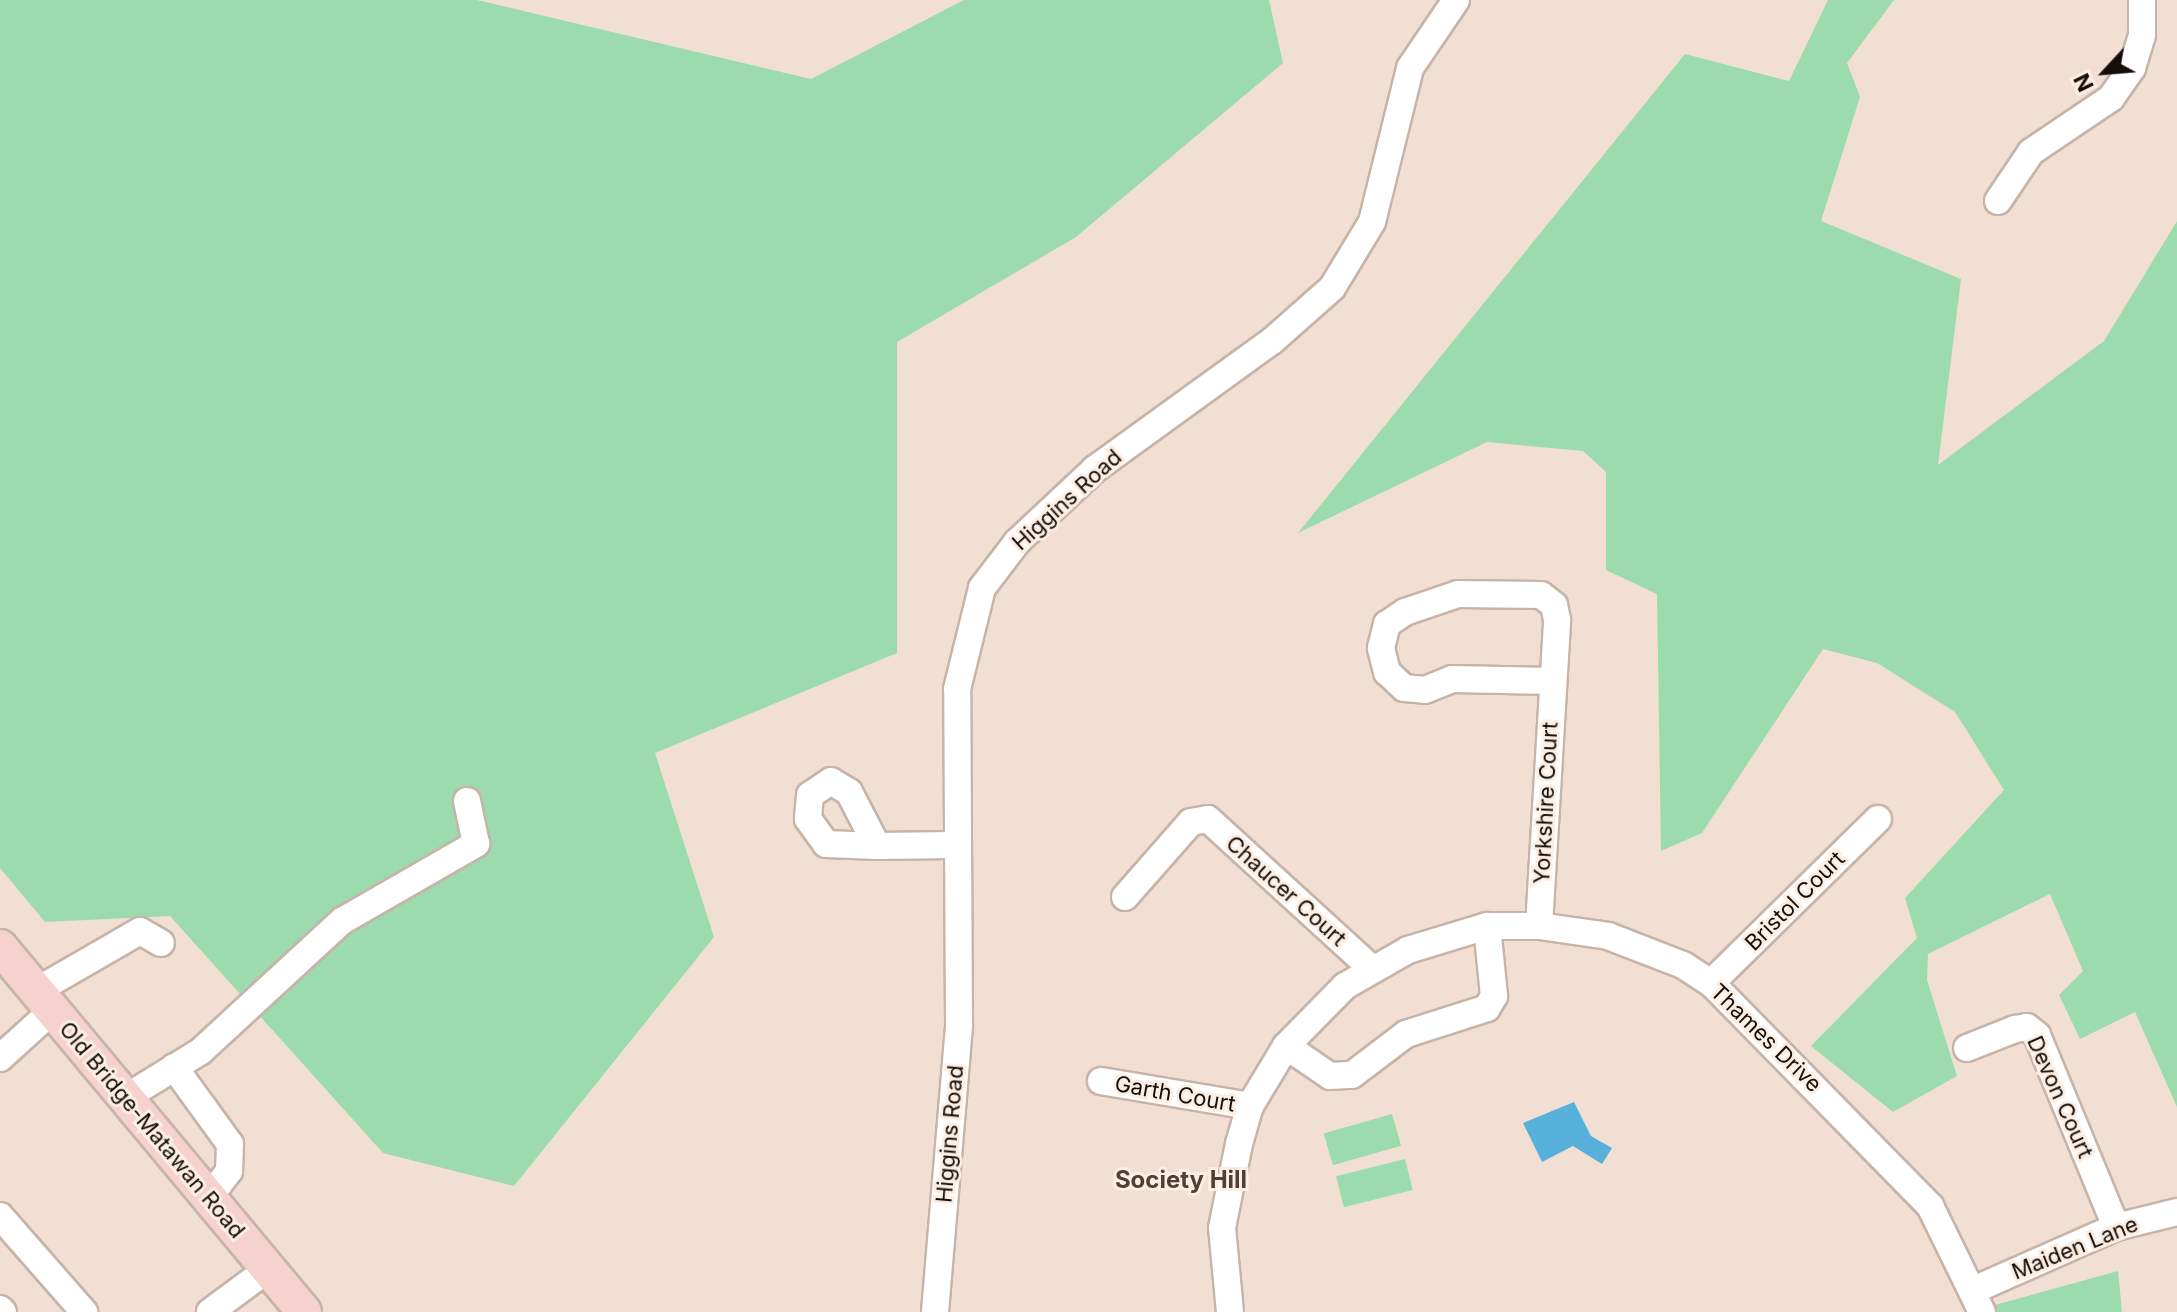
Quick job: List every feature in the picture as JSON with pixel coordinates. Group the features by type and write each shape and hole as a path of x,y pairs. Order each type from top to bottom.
{"main road":[{"name":"Old Bridge-Matawan Road","path":"0,947 304,1312"}],"street":[{"name":"Higgins Road","path":"935,1312 959,1024 954,845 957,689 982,588 1017,542 1095,469 1272,341 1332,288 1372,222 1410,68 1456,0"},
{"path":"1998,201 2031,152 2111,98 2132,68 2142,35 2142,0"},
{"name":"Yorkshire Court","path":"1539,926 1557,620 1554,605 1541,595 1458,594 1427,603 1387,624 1381,648 1387,672 1404,688 1425,690 1452,679 1552,681"},
{"path":"125,1098 174,1067 268,994 342,921 476,844 467,801"},
{"name":"Chaucer Court","path":"1125,897 1199,817 1371,968"},
{"name":"Bristol Court","path":"1711,983 1878,819"},
{"path":"877,846 954,845"},
{"path":"1286,1046 1330,1076 1352,1075 1406,1034 1487,1008 1494,996 1487,926"},
{"name":"Thames Drive","path":"1230,1312 1222,1228 1250,1106 1286,1046 1320,1007 1371,968 1487,926 1539,926 1608,936 1683,965 1711,983 1930,1206 1979,1300"},
{"path":"0,1058 44,1000 140,931 161,943"},
{"name":"Devon Court","path":"1967,1048 2015,1029 2027,1027 2037,1035 2116,1227"},
{"path":"174,1067 230,1144 229,1171 209,1198"},
{"name":"Garth Court","path":"1101,1081 1250,1106"},
{"name":"Maiden Lane","path":"1979,1300 2116,1227 2177,1212"},
{"path":"0,1216 84,1312"},
{"path":"210,1312 268,1269"}],"green space":[{"path":"0,0 477,0 811,79 964,0 1269,0 1283,63 1076,237 897,342 897,653 655,753 714,937 514,1186 383,1153 170,916 45,922 0,868"},
{"path":"1828,0 1894,0 1847,63 1860,97 1821,221 1961,279 1938,465 2104,341 2177,221 2177,1107 2135,1012 2080,1039 2059,995 2083,971 2050,894 1928,954 1927,980 1957,1076 1893,1112 1811,1046 1917,938 1905,898 2004,790 1955,712 1877,663 1823,649 1702,833 1661,851 1657,594 1606,570 1606,472 1583,451 1487,442 1298,533 1685,54 1789,81"},
{"path":"1392,1114 1401,1146 1333,1165 1324,1134"},
{"path":"1405,1159 1413,1190 1344,1207 1336,1176"},
{"path":"2118,1271 2122,1312 1998,1312 1995,1305"}],"water":[{"path":"1574,1102 1591,1136 1612,1148 1602,1164 1573,1146 1542,1162 1523,1123"}],"district":[{"name":"Society Hill","path":"1181,1180"}]}
